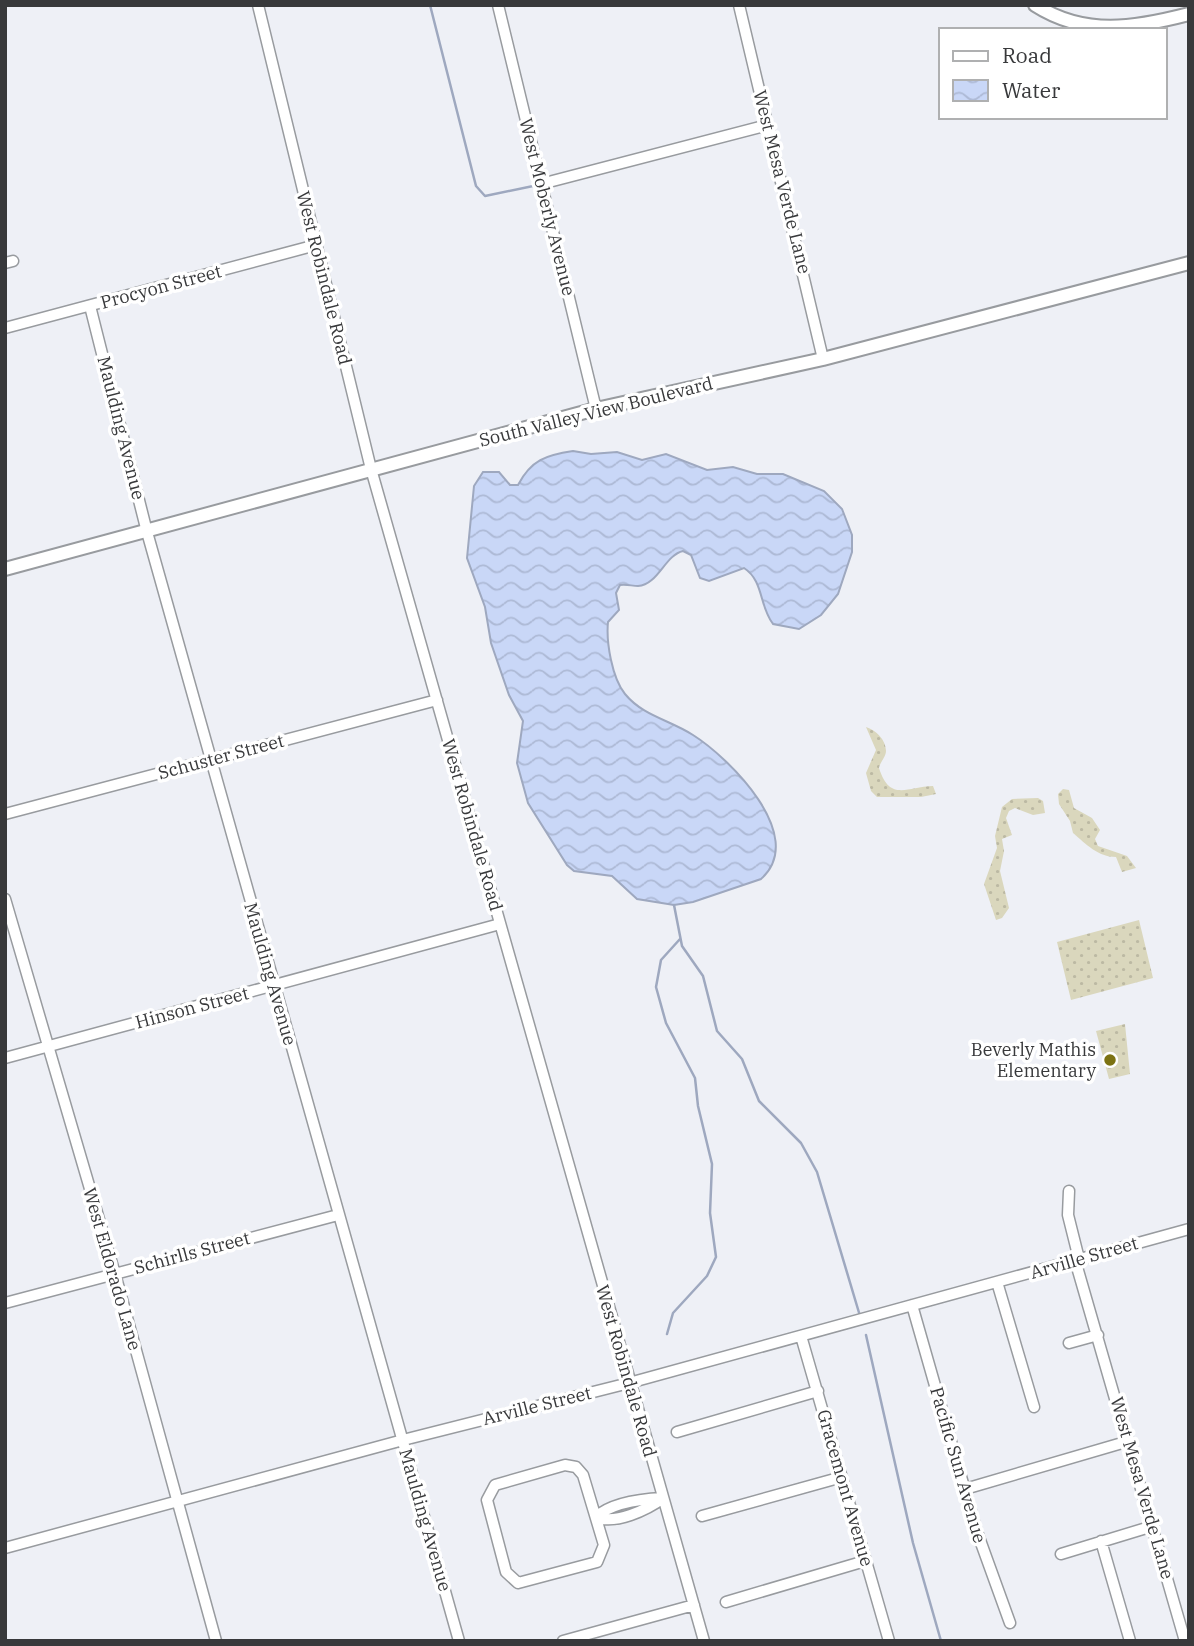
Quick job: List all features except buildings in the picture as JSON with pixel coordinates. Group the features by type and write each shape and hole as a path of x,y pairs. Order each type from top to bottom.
{"main road":[{"path":"1035,5 1091,28 1123,28 1189,14"},
{"name":"South Valley View Boulevard","path":"5,569 596,409 823,359 1189,263"}],"street":[{"name":"West Robindale Road","path":"258,5 371,469 704,1641"},
{"name":"West Moberly Avenue","path":"498,5 596,409"},
{"name":"West Mesa Verde Lane","path":"739,5 823,359"},
{"path":"541,184 768,125"},
{"name":"Procyon Street","path":"5,328 316,244"},
{"name":"Maulding Avenue","path":"90,306 147,532 459,1641"},
{"name":"Schuster Street","path":"5,814 437,700"},
{"name":"West Eldorado Lane","path":"5,899 115,1274 216,1641"},
{"name":"Hinson Street","path":"5,1058 500,924"},
{"name":"West Mesa Verde Lane","path":"1069,1191 1068,1215 1077,1259 1185,1641"},
{"name":"Schirlls Street","path":"5,1303 338,1215"},
{"name":"Arville Street","path":"5,1548 403,1440 629,1383 1189,1229"},
{"path":"997,1282 1034,1407"},
{"name":"Pacific Sun Avenue","path":"912,1305 965,1489 1010,1623"},
{"path":"1069,1343 1098,1335"},
{"name":"Gracemont Avenue","path":"801,1336 889,1641"},
{"path":"677,1432 818,1391"},
{"path":"965,1489 1129,1441"},
{"path":"596,1517 604,1545 597,1562 518,1583 506,1572 487,1500 495,1485 565,1465 576,1467 583,1475 596,1517 604,1521 650,1508 663,1498"},
{"path":"702,1516 842,1476"},
{"path":"1061,1554 1153,1526"},
{"path":"1101,1541 1130,1641"},
{"path":"726,1602 865,1561"},
{"path":"564,1641 694,1605"}],"shaded area":[{"path":"866,727 877,733 886,747 879,768 888,785 900,790 933,786 936,794 921,797 877,797 871,791 866,773 876,750"},
{"path":"1063,789 1069,790 1074,808 1092,818 1100,830 1095,839 1098,846 1127,856 1136,868 1122,872 1116,857 1098,852 1073,833 1070,821 1059,804 1058,794"},
{"path":"1038,798 1043,801 1045,813 1033,815 1015,808 1009,811 1006,818 1012,835 1002,839 1004,851 1000,871 1009,908 1002,918 996,920 984,884 997,848 995,836 1002,807 1012,799"},
{"path":"1139,920 1153,978 1071,1000 1057,942"},
{"path":"1125,1024 1130,1074 1109,1079 1096,1031"}],"water":[{"path":"573,451 591,454 617,452 642,460 666,454 707,470 733,467 757,474 783,474 824,491 842,509 852,535 852,552 838,594 821,615 799,629 773,624 755,580 744,568 709,581 700,578 691,555 683,551 671,558 651,581 638,586 620,585 616,593 619,610 608,622 611,660 625,694 640,708 693,735 708,746 743,779 758,799 770,820 776,841 773,861 761,879 693,902 674,905 637,899 612,876 574,871 567,865 528,803 517,763 523,721 509,695 491,643 485,607 467,558 474,486 483,472 499,472 510,485 518,485 528,470 540,460"}],"waterway":[{"path":"430,5 476,186 485,196 538,185"},
{"path":"674,905 682,946 703,976 717,1031 742,1059 759,1101 801,1143 817,1172 860,1316"},
{"path":"667,1334 673,1313 707,1276 716,1257 710,1213 712,1164 698,1106 695,1078 666,1023 656,987 661,960 680,939"},
{"path":"866,1335 913,1543 941,1641"}],"place":[{"name":"Beverly Mathis Elementary","path":"1110,1060"}]}
